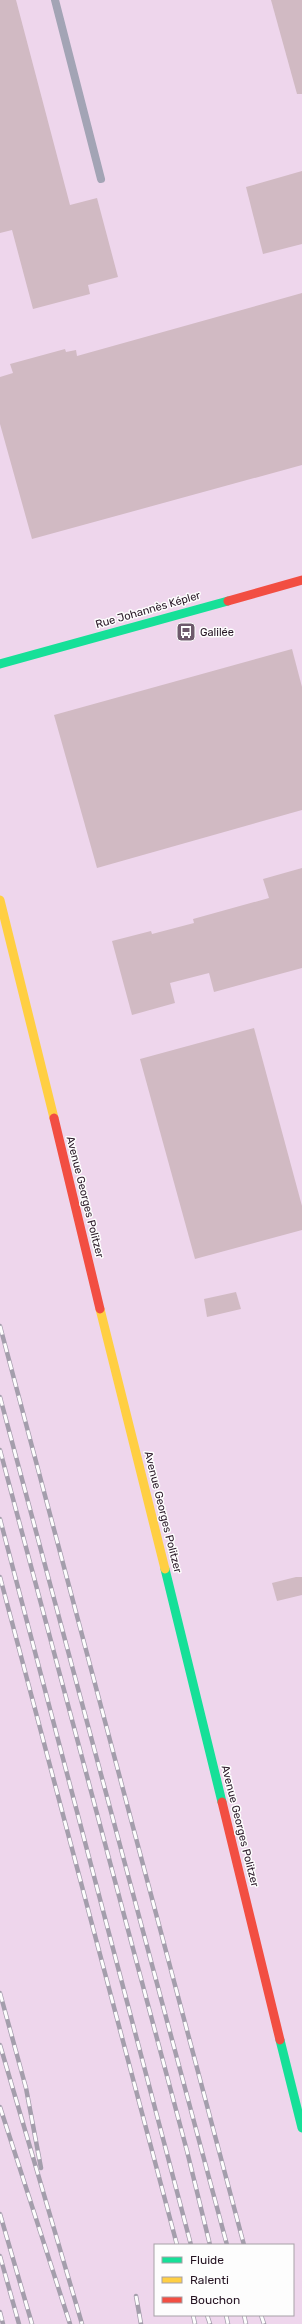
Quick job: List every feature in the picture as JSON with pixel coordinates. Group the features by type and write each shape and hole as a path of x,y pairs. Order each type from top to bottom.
{"street":[{"name":"Rue Johannès Képler","path":"0,664 302,580"},
{"name":"Avenue Georges Politzer","path":"0,900 302,2128"}],"lane":[{"path":"55,0 101,179"}],"building":[{"path":"0,0 16,0 70,205 97,198 118,277 88,285 90,294 33,309 12,230 0,233"},
{"path":"271,0 302,0 302,94 297,94"},
{"path":"302,171 302,244 263,254 246,187"},
{"path":"302,293 302,465 32,539 0,424 0,377 13,373 10,364 65,349 66,352 76,350 77,356"},
{"path":"292,649 302,687 302,810 97,868 54,715"},
{"path":"302,868 302,968 214,992 209,973 170,983 175,1003 132,1015 112,941 151,931 152,934 194,923 193,919 269,898 263,879"},
{"path":"254,1028 302,1206 302,1230 195,1259 140,1059"},
{"path":"236,1292 241,1309 207,1317 204,1299"},
{"path":"302,1577 302,1595 277,1601 272,1583"}],"railway":[{"path":"0,1326 244,2244"},
{"path":"0,1397 227,2244"},
{"path":"0,1450 187,2151 210,2244"},
{"path":"0,1519 191,2244"},
{"path":"0,1577 177,2244"},
{"path":"0,1993 26,2088 41,2168"},
{"path":"0,2045 82,2324"},
{"path":"0,2107 70,2324"},
{"path":"0,2214 32,2324"},
{"path":"0,2256 19,2324"},
{"path":"136,2296 141,2324"},
{"path":"0,2312 3,2324"},
{"path":"193,2316 195,2324"},
{"path":"207,2316 210,2324"},
{"path":"226,2316 228,2324"},
{"path":"244,2316 246,2324"},
{"path":"261,2316 264,2324"}],"traffic: fast":[{"path":"0,664 228,601"},
{"path":"165,1569 222,1802"},
{"path":"280,2040 302,2128"}],"traffic: slow":[{"path":"0,900 54,1118"},
{"path":"100,1309 165,1569"}],"traffic: jam":[{"path":"228,601 302,580"},
{"path":"54,1118 100,1309"},
{"path":"222,1802 280,2040"}],"place":[{"name":"Galilée","path":"186,632"}]}
